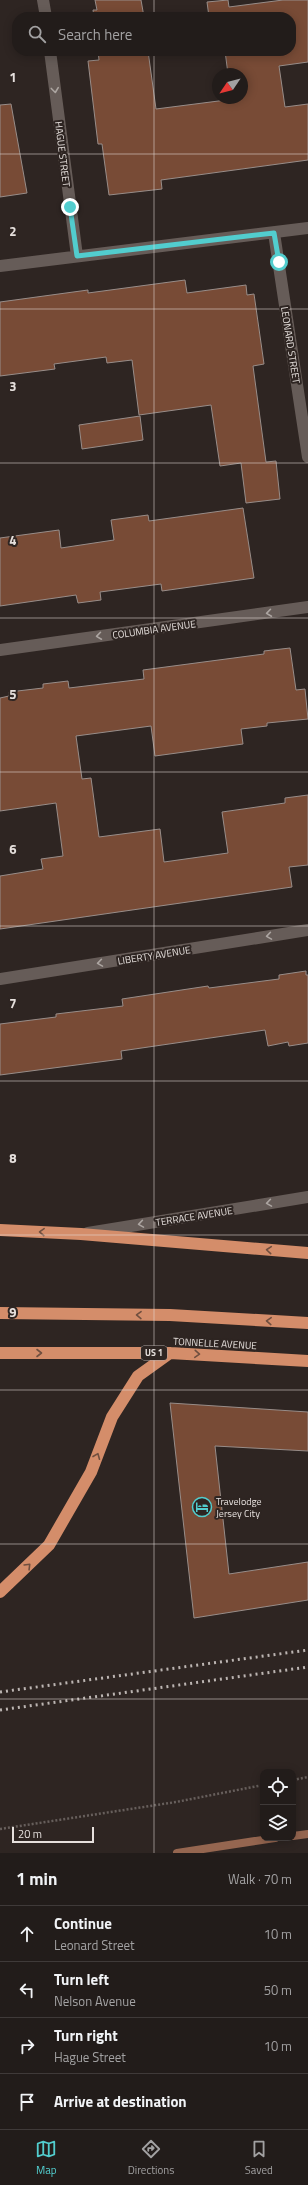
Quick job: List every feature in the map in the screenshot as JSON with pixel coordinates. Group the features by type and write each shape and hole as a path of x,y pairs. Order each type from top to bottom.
{"highway":[{"path":"0,1230 81,1234 308,1253"},
{"path":"0,1313 170,1315 308,1323"},
{"path":"0,1592 49,1545 91,1472 112,1417 138,1376 170,1352"},
{"name":"TONNELLE AVENUE","path":"0,1353 170,1352 308,1361"}],"street":[{"path":"43,0 45,12"},
{"name":"HAGUE STREET","path":"51,56 77,256"},
{"path":"0,266 308,228"},
{"name":"LEONARD STREET","path":"274,233 308,457"},
{"name":"COLUMBIA AVENUE","path":"0,650 308,607"},
{"name":"LIBERTY AVENUE","path":"0,979 308,930"},
{"name":"TERRACE AVENUE","path":"81,1234 308,1197"}],"path":[{"path":"296,1779 308,1777"},
{"path":"0,1829 176,1802 260,1786"}],"building":[{"path":"95,0 141,0 143,12 93,12 93,10 97,10"},
{"path":"228,0 229,7 283,0 308,0 308,62 279,66 285,107 308,104 308,160 161,180 162,189 109,195 102,144 98,144 88,61 99,60 99,56 149,56 156,109 212,102 212,104 248,104 248,68 227,68 226,56 296,56 296,12 208,12 207,2"},
{"path":"11,104 27,193 0,197 0,105"},
{"path":"185,280 187,293 246,285 247,295 254,294 264,364 253,366 266,462 276,461 280,499 246,503 241,463 220,466 211,405 139,415 132,360 107,363 106,357 54,364 55,369 0,376 0,302 88,290 88,293"},
{"path":"140,416 143,440 82,449 79,425"},
{"path":"243,508 254,578 162,591 161,584 100,592 101,600 78,603 76,595 0,606 0,538 59,530 61,548 114,540 111,520 148,515 149,521"},
{"path":"290,648 296,690 305,689 308,719 267,723 267,726 241,729 243,744 155,756 151,726 76,736 82,779 91,778 99,837 160,829 164,862 228,853 222,812 285,803 285,798 308,795 308,865 289,867 292,887 0,929 0,876 43,869 41,859 63,856 56,803 0,811 0,698 9,696 9,692 43,688 43,684 68,681 69,688 144,679 143,670 264,654 264,651"},
{"path":"306,971 306,975 308,975 308,1043 289,1046 288,1042 268,1046 265,1030 121,1051 122,1059 0,1075 0,1024 56,1017 56,1014 123,1006 122,999 208,986 209,988 279,979 279,975"},
{"name":"Travelodge Jersey City","path":"170,1403 308,1412 308,1451 215,1446 229,1574 308,1562 308,1600 194,1618"}],"waterway":[{"path":"296,1836 308,1834"},
{"path":"177,1853 260,1840"}],"railway":[{"path":"0,1692 308,1650"},
{"path":"0,1710 308,1667"}],"place":[{"name":"Travelodge Jersey City","path":"202,1507"}],"route":[{"path":"70,207 77,256 274,233 279,262"}]}
